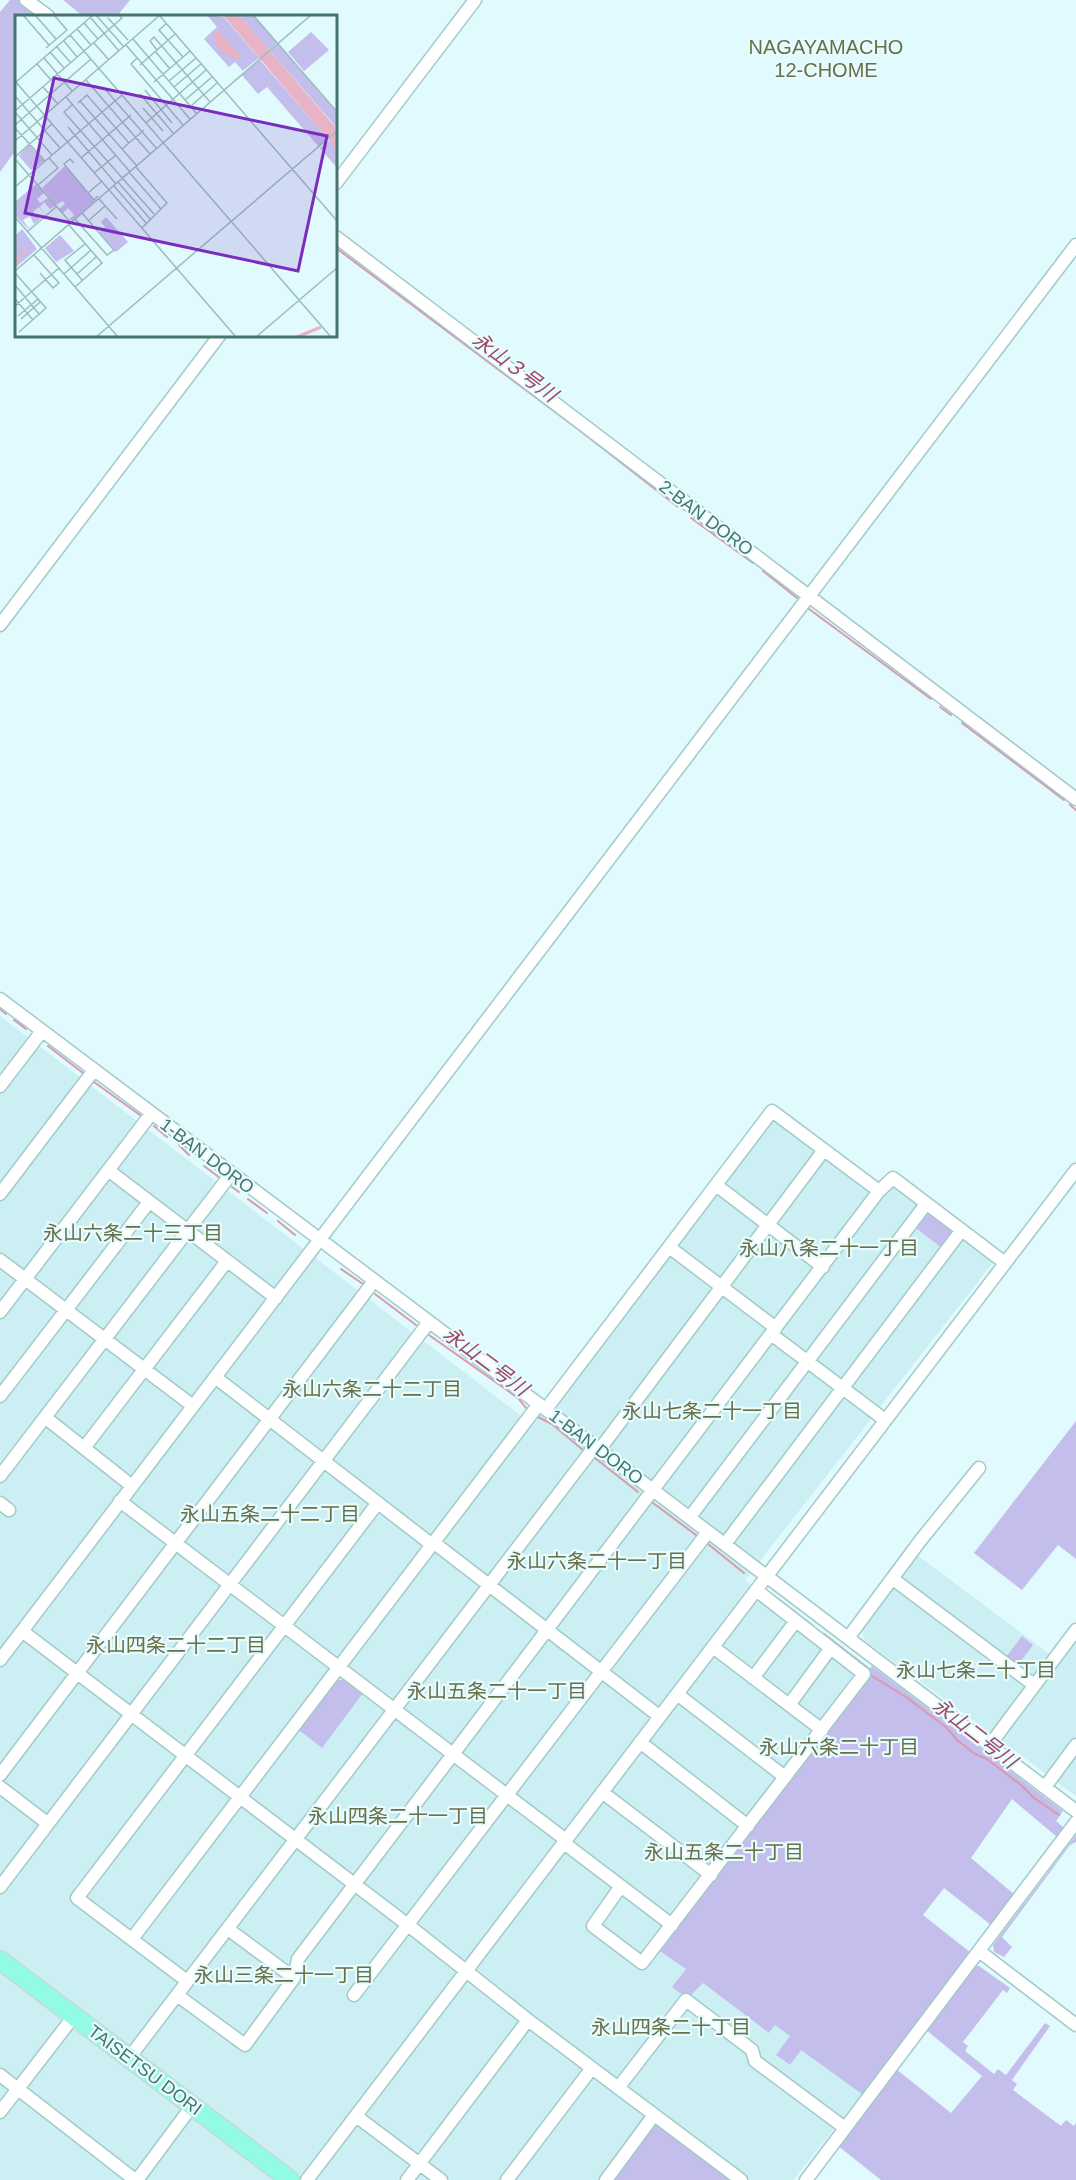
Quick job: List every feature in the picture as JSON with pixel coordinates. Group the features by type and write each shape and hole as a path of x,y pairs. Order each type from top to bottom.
{"highway":[{"name":"TAISETSU DORI","path":"0,1960 290,2180"}],"street":[{"path":"26,0 47,15"},
{"path":"338,180 475,0"},
{"name":"2-BAN DORO","path":"338,239 1076,799"},
{"path":"0,1660 1076,245"},
{"path":"0,625 217,338"},
{"name":"1-BAN DORO","path":"0,999 690,1517 1076,1811"},
{"path":"0,1086 42,1031"},
{"path":"0,1194 94,1070"},
{"path":"132,1939 432,1543 669,1247 772,1111 879,1191"},
{"path":"0,1312 151,1114"},
{"path":"129,2058 394,1708 597,1448 824,1150"},
{"path":"108,1170 276,1298"},
{"path":"307,2180 1076,1170"},
{"path":"0,1476 231,1174"},
{"path":"177,1995 245,2045 294,1978 298,1959 354,1884 879,1191 893,1178 1005,1263"},
{"path":"716,1185 823,1266"},
{"path":"0,1396 149,1202"},
{"path":"690,1517 926,1204"},
{"path":"725,1544 961,1231"},
{"path":"669,1247 721,1287 808,1362 885,1420"},
{"path":"0,1260 193,1406"},
{"path":"84,1448 227,1261"},
{"path":"0,1774 374,1281"},
{"path":"0,1887 429,1322"},
{"path":"215,1377 323,1459 377,1504 489,1585 659,1716"},
{"path":"46,1418 132,1486"},
{"path":"848,1638 920,1541 979,1468"},
{"path":"120,1501 508,1795 672,1925"},
{"path":"187,1981 77,1898 377,1504"},
{"path":"354,1995 708,1532"},
{"path":"893,1579 1034,1685"},
{"path":"621,1886 592,1926 642,1963 864,1674 756,1590"},
{"path":"753,1678 795,1622"},
{"path":"989,1746 1076,1630"},
{"path":"22,1631 408,1925 528,2020 741,2180"},
{"path":"713,1647 822,1730"},
{"path":"789,1705 830,1649"},
{"path":"677,1694 785,1778"},
{"path":"640,1742 748,1826"},
{"path":"1045,1787 1076,1745"},
{"path":"0,1787 47,1823"},
{"path":"602,1792 711,1875"},
{"path":"806,2180 1076,1822"},
{"path":"228,1929 294,1978"},
{"path":"979,1951 1076,2025"},
{"path":"618,2088 686,2000 752,2050 755,2061 845,2128"},
{"path":"0,2112 74,2016"},
{"path":"406,2180 528,2020"},
{"path":"507,2180 592,2068"},
{"path":"0,2075 136,2180 192,2106"},
{"path":"606,2180 654,2115"},
{"path":"356,2116 441,2180"}],"shaded area":[{"path":"10,0 38,0 58,15 15,15 15,151 0,172 0,12"},
{"path":"63,0 130,0 118,15 82,15"},
{"path":"0,1016 533,1425 772,1115 881,1200 890,1188 898,1187 995,1260 745,1580 844,1653 863,1677 686,1969 672,1987 692,1994 703,1983 769,2033 775,2025 790,2036 777,2055 790,2065 801,2049 862,2094 793,2180 748,2180 652,2110 598,2180 0,2180"},
{"path":"934,1214 952,1229 953,1236 943,1249 916,1228 927,1215"},
{"path":"1076,1421 1076,1559 1058,1545 1022,1590 974,1553"},
{"path":"917,1555 1059,1661 1076,1639 1076,1796 864,1640 862,1628"},
{"path":"1022,1636 1033,1645 1017,1666 1006,1657"},
{"path":"872,1666 1063,1811 1056,1821 1064,1828 1057,1837 1012,1799 971,1858 1015,1895 991,1925 944,1888 923,1915 971,1953 862,2094 801,2050 790,2065 776,2055 790,2036 775,2025 769,2033 703,1983 692,1994 684,1996 672,1987 686,1969 657,1949"},
{"path":"338,1680 345,1680 363,1693 322,1748 299,1730"},
{"path":"1076,1835 1076,1842 1070,1845 1002,1937 1012,1947 1004,1957 994,1952 993,1945"},
{"path":"973,1966 979,1966 1010,1988 1007,1993 1003,1990 963,2042 968,2046 965,2051 994,2074 998,2069 1006,2075 1045,2023 1050,2026 1012,2080 1017,2084 1013,2090 1061,2126 1066,2120 1074,2126 1076,2123 1076,2180 881,2180 838,2146 896,2069 951,2113 982,2076 925,2029"},
{"path":"654,2121 732,2180 609,2180"}],"waterway":[{"name":"永山３号川","path":"338,249 578,429 678,507"},
{"name":"永山３号川","path":"691,518 753,563"},
{"name":"永山３号川","path":"763,571 797,598"},
{"name":"永山３号川","path":"809,609 931,699"},
{"name":"永山３号川","path":"940,707 951,715"},
{"name":"永山３号川","path":"962,723 1064,800"},
{"name":"永山３号川","path":"1070,805 1076,810"},
{"name":"永山二号川","path":"0,1009 6,1014"},
{"name":"永山二号川","path":"14,1020 26,1029"},
{"name":"永山二号川","path":"48,1046 83,1073"},
{"name":"永山二号川","path":"94,1082 140,1115"},
{"name":"永山二号川","path":"154,1126 167,1137"},
{"name":"永山二号川","path":"179,1145 189,1155"},
{"name":"永山二号川","path":"204,1166 220,1178"},
{"name":"永山二号川","path":"232,1187 239,1192"},
{"name":"永山二号川","path":"248,1199 267,1213"},
{"name":"永山二号川","path":"278,1221 295,1235"},
{"name":"永山二号川","path":"341,1269 363,1284"},
{"name":"永山二号川","path":"375,1294 416,1325"},
{"name":"永山二号川","path":"429,1335 518,1398 526,1408"},
{"name":"永山二号川","path":"538,1417 552,1424 583,1450"},
{"name":"永山二号川","path":"595,1458 638,1492"},
{"name":"永山二号川","path":"653,1503 696,1535"},
{"name":"永山二号川","path":"708,1544 744,1573"},
{"name":"永山二号川","path":"777,1598 813,1626"},
{"name":"永山二号川","path":"824,1634 869,1669"},
{"name":"永山二号川","path":"872,1676 906,1697 947,1728 957,1740 975,1754 987,1759 1034,1798 1059,1815"}],"district":[{"name":"NAGAYAMACHO 12-CHOME","path":"826,58"},
{"name":"永山六条二十三丁目","path":"133,1233"},
{"name":"永山八条二十一丁目","path":"829,1248"},
{"name":"永山六条二十二丁目","path":"372,1389"},
{"name":"永山七条二十一丁目","path":"712,1411"},
{"name":"永山五条二十二丁目","path":"270,1514"},
{"name":"永山六条二十一丁目","path":"597,1561"},
{"name":"永山四条二十二丁目","path":"176,1645"},
{"name":"永山七条二十丁目","path":"976,1670"},
{"name":"永山五条二十一丁目","path":"497,1691"},
{"name":"永山六条二十丁目","path":"839,1747"},
{"name":"永山四条二十一丁目","path":"398,1816"},
{"name":"永山五条二十丁目","path":"724,1852"},
{"name":"永山三条二十一丁目","path":"284,1975"},
{"name":"永山四条二十丁目","path":"671,2027"}]}
